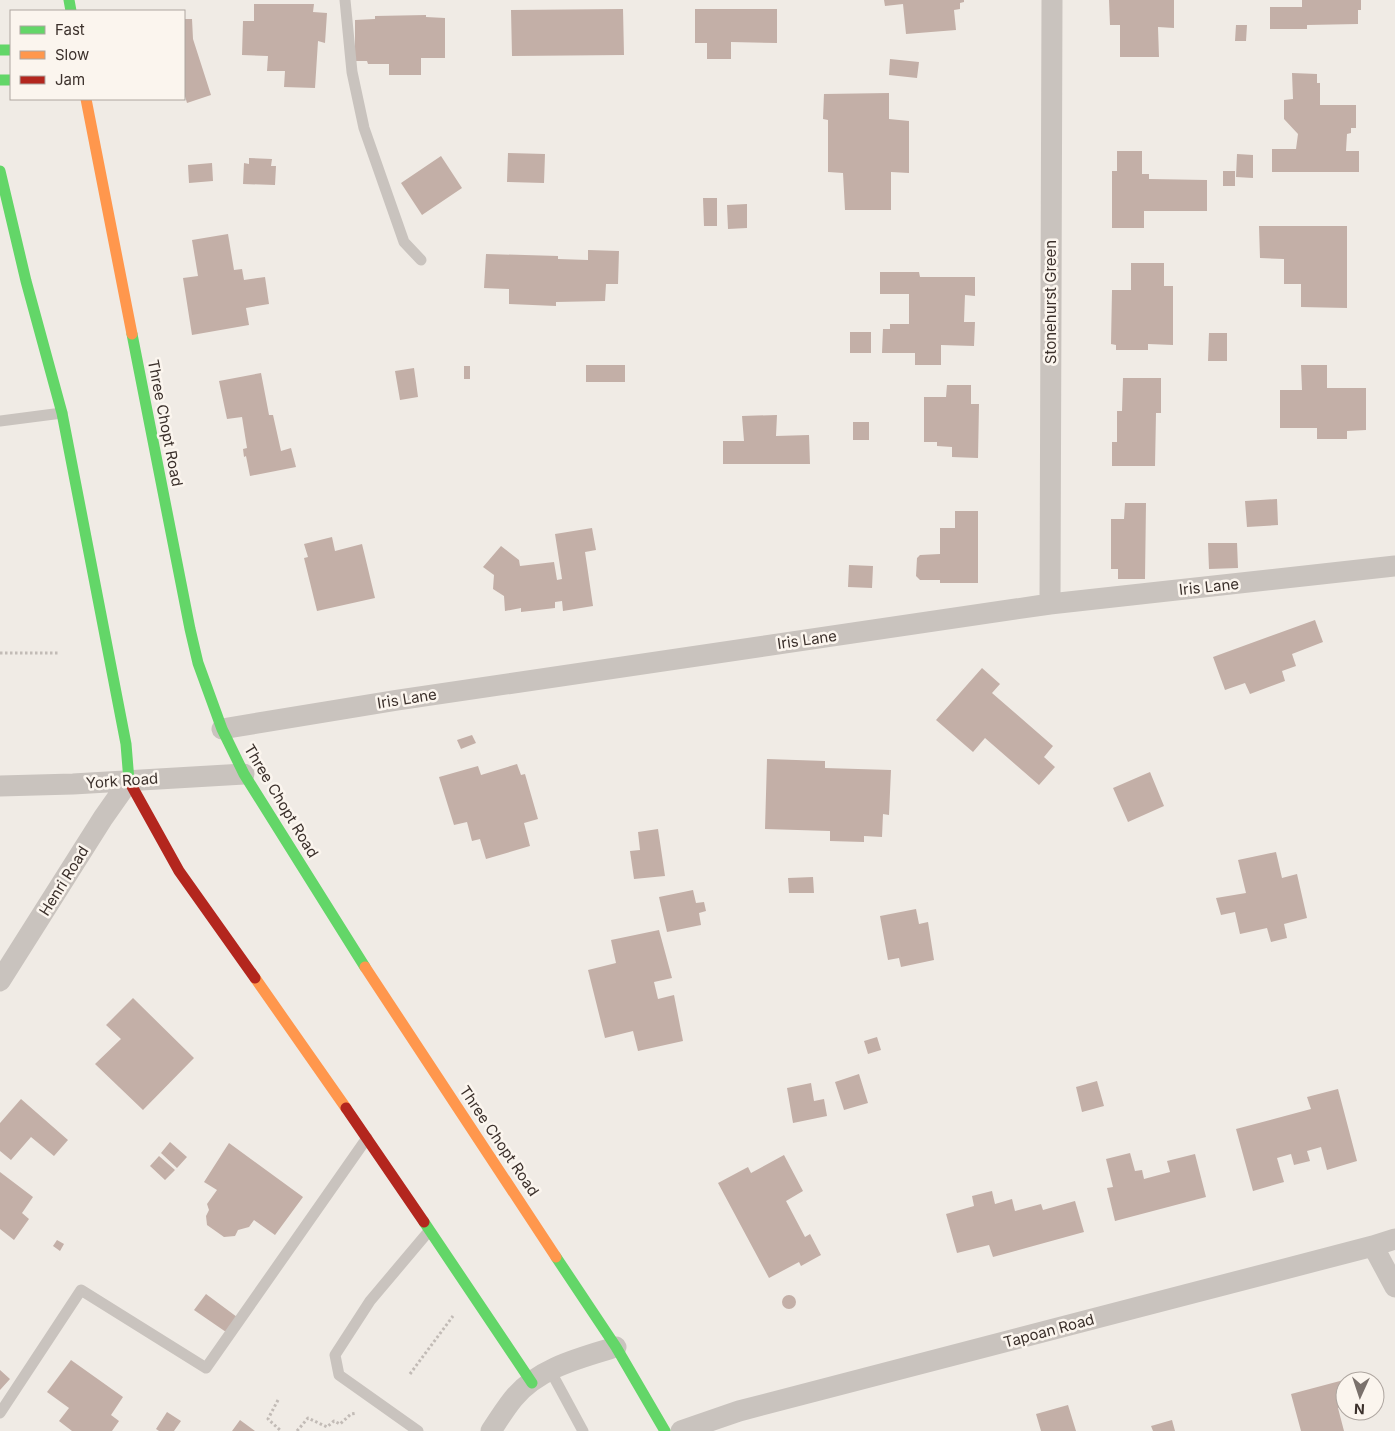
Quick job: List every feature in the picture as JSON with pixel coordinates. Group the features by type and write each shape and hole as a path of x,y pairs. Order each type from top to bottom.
{"main road":[{"name":"Three Chopt Road","path":"86,100 190,629 198,663 222,729 244,774 359,958 616,1347 664,1431"},
{"path":"0,171 26,281 62,413 126,744 129,781 179,871 367,1138 532,1383"}],"street":[{"name":"Stonehurst Green","path":"1050,604 1052,0"},
{"name":"Iris Lane","path":"222,729 408,698 1050,604 1395,566"},
{"name":"York Road","path":"0,786 244,774"},
{"name":"Henri Road","path":"0,981 103,818 129,781"},
{"name":"Tapoan Road","path":"681,1431 739,1411 1395,1239"},
{"path":"1373,1246 1395,1287"},
{"path":"491,1431 514,1397 550,1370 616,1347"}],"lane":[{"path":"345,0 352,72 364,128 404,242 421,260"},
{"path":"0,421 20,420 62,413"},
{"path":"0,1413 81,1290 206,1368 367,1138"},
{"path":"418,1431 339,1374 335,1355 370,1301 429,1231"},
{"path":"550,1370 583,1431"}],"path":[{"path":"0,653 59,653"},
{"path":"410,1374 455,1314"},
{"path":"278,1400 268,1419 281,1431"},
{"path":"297,1431 308,1418 327,1427 334,1421 340,1424 351,1414 361,1412"}],"building":[{"path":"884,0 964,0 964,2 960,3 960,9 954,10 956,30 906,34 903,4 885,6"},
{"path":"1109,0 1174,0 1174,28 1158,27 1159,57 1120,57 1120,25 1110,25"},
{"path":"1302,0 1361,0 1361,10 1358,10 1358,24 1307,25 1307,29 1270,29 1270,7 1302,7"},
{"path":"254,4 314,4 313,12 327,13 325,43 318,41 315,88 284,87 285,71 267,71 268,56 242,55 243,21 254,21"},
{"path":"623,9 624,55 512,56 511,10"},
{"path":"695,9 777,9 777,43 731,42 731,59 707,59 707,43 695,43"},
{"path":"426,15 426,17 445,18 445,58 421,58 421,75 389,75 389,64 368,64 367,61 355,61 355,20 375,19 375,16"},
{"path":"185,19 192,19 193,39 211,95 187,103 185,96"},
{"path":"1236,25 1247,25 1246,41 1235,41"},
{"path":"890,59 919,62 917,78 889,75"},
{"path":"1292,73 1317,74 1317,83 1320,83 1320,105 1356,105 1356,128 1351,128 1351,133 1347,134 1346,151 1359,151 1359,172 1272,172 1272,149 1296,149 1298,134 1284,119 1284,100 1293,99"},
{"path":"889,93 889,119 909,121 909,173 891,172 891,210 845,210 843,173 828,172 828,120 823,119 824,94"},
{"path":"1117,151 1142,151 1142,174 1149,174 1149,179 1207,180 1207,211 1144,211 1144,228 1112,228 1112,171 1117,171"},
{"path":"508,153 545,154 544,183 507,182"},
{"path":"1237,154 1253,155 1253,178 1236,177"},
{"path":"441,156 462,188 422,215 401,183"},
{"path":"249,158 272,159 271,166 276,166 275,185 243,184 244,163 249,164"},
{"path":"212,163 213,181 189,183 188,165"},
{"path":"1223,171 1235,171 1235,186 1223,186"},
{"path":"703,198 717,198 717,226 704,226"},
{"path":"747,204 747,228 728,229 727,205"},
{"path":"1259,226 1347,226 1347,308 1301,307 1301,284 1284,284 1284,259 1260,258"},
{"path":"228,234 234,270 242,269 244,280 265,277 269,304 246,308 249,325 192,335 183,278 198,276 192,240"},
{"path":"588,250 619,251 618,284 606,284 605,301 556,302 556,306 509,304 509,289 484,288 486,254 558,256 558,259 588,260"},
{"path":"1131,263 1164,263 1164,286 1173,286 1173,345 1148,344 1148,350 1116,350 1116,345 1111,344 1112,290 1131,290"},
{"path":"880,272 919,272 920,277 975,277 975,296 965,295 964,322 975,322 974,346 941,345 941,365 915,365 915,353 882,353 883,329 890,329 890,324 909,324 909,294 880,294"},
{"path":"850,332 871,332 871,353 850,353"},
{"path":"1209,333 1227,333 1227,361 1208,361"},
{"path":"586,365 625,365 625,382 586,382"},
{"path":"1301,365 1327,365 1327,388 1366,388 1366,430 1347,431 1347,439 1317,439 1317,428 1280,428 1280,390 1302,390"},
{"path":"464,366 470,366 470,379 464,379"},
{"path":"414,368 418,397 400,400 395,371"},
{"path":"261,373 269,415 273,415 281,451 291,448 296,467 250,476 246,456 244,457 243,449 247,448 242,417 227,419 219,381"},
{"path":"1123,378 1161,378 1161,413 1156,413 1155,466 1112,466 1112,442 1117,442 1117,411 1122,411"},
{"path":"947,385 971,385 971,404 979,404 978,458 952,457 952,447 937,446 937,442 924,442 924,397 946,397"},
{"path":"777,415 776,436 809,435 810,464 723,464 723,441 744,441 742,416"},
{"path":"853,422 869,422 869,440 853,440"},
{"path":"1277,499 1278,525 1247,527 1245,501"},
{"path":"1125,503 1146,503 1145,579 1118,579 1118,569 1111,569 1111,519 1124,519"},
{"path":"955,511 978,511 978,583 940,583 940,580 920,580 916,576 917,558 920,555 940,554 940,528 955,528"},
{"path":"592,528 596,550 585,552 593,606 563,611 562,601 555,602 555,608 521,612 521,608 505,611 504,596 493,589 494,575 483,567 501,546 519,560 520,566 554,562 557,580 562,579 555,534"},
{"path":"332,537 335,551 362,544 375,598 317,611 304,558 308,557 304,544"},
{"path":"1208,543 1237,543 1238,568 1209,569"},
{"path":"849,565 873,566 872,588 848,587"},
{"path":"1315,620 1323,642 1292,654 1296,666 1282,671 1285,681 1250,694 1245,683 1225,690 1213,657"},
{"path":"982,668 1000,684 992,693 1053,746 1044,757 1055,767 1039,785 985,738 973,752 936,720"},
{"path":"472,735 476,743 461,749 457,740"},
{"path":"767,759 825,761 825,768 891,770 889,815 883,814 882,837 864,836 864,842 830,841 830,831 765,829"},
{"path":"517,764 521,775 525,774 538,819 524,823 530,846 486,859 480,839 472,841 467,822 454,825 439,777 478,766 481,775"},
{"path":"1150,772 1164,806 1128,822 1113,788"},
{"path":"658,829 665,876 634,879 630,851 640,850 638,832"},
{"path":"1276,852 1282,878 1297,874 1307,918 1284,924 1287,938 1271,942 1267,928 1240,934 1235,912 1221,915 1216,898 1246,893 1238,860"},
{"path":"813,877 814,893 789,893 788,878"},
{"path":"693,890 696,903 704,902 706,911 699,913 701,925 667,932 659,897"},
{"path":"916,909 919,924 928,922 934,960 901,967 899,958 888,960 880,916"},
{"path":"659,930 672,978 654,982 658,999 674,995 683,1041 638,1051 633,1031 605,1038 588,970 616,963 611,940"},
{"path":"133,998 194,1058 143,1110 95,1064 121,1039 106,1025"},
{"path":"877,1037 881,1050 868,1054 864,1041"},
{"path":"859,1074 868,1103 844,1110 835,1082"},
{"path":"1097,1081 1104,1106 1082,1112 1076,1087"},
{"path":"811,1083 814,1101 824,1099 827,1116 793,1123 787,1088"},
{"path":"1338,1089 1357,1161 1327,1170 1321,1147 1307,1151 1310,1161 1294,1165 1291,1154 1277,1158 1284,1182 1253,1191 1236,1129 1311,1109 1307,1097"},
{"path":"21,1099 68,1140 54,1156 31,1137 11,1160 0,1151 0,1123"},
{"path":"170,1142 187,1157 177,1168 161,1153"},
{"path":"229,1143 303,1197 275,1235 254,1220 249,1227 238,1230 235,1236 224,1237 207,1225 206,1216 209,1210 207,1204 217,1190 204,1182"},
{"path":"1130,1153 1135,1171 1142,1170 1144,1179 1170,1172 1167,1161 1195,1154 1206,1197 1115,1221 1107,1188 1113,1187 1106,1159"},
{"path":"784,1155 803,1191 786,1201 805,1237 810,1234 821,1255 801,1266 799,1262 769,1278 718,1183 748,1167 751,1173"},
{"path":"159,1156 175,1170 165,1180 150,1166"},
{"path":"0,1172 33,1197 22,1213 29,1219 14,1240 0,1229"},
{"path":"992,1191 995,1204 1012,1199 1015,1211 1041,1204 1043,1210 1075,1201 1084,1232 993,1257 989,1245 957,1253 946,1214 974,1206 972,1196"},
{"path":"57,1240 64,1244 60,1251 53,1246"},
{"path":"206,1294 237,1317 226,1332 194,1310"},
{"path":"786,1295 792,1295 796,1302 792,1309 786,1309 782,1305 782,1299"},
{"path":"71,1360 123,1397 111,1415 119,1421 112,1431 72,1431 59,1421 69,1408 47,1392"},
{"path":"0,1370 10,1379 0,1390"},
{"path":"1335,1382 1335,1421 1341,1421 1344,1431 1301,1431 1291,1394"},
{"path":"1068,1405 1076,1431 1041,1431 1036,1414"},
{"path":"167,1412 181,1421 174,1431 159,1431 156,1429"},
{"path":"240,1420 255,1431 232,1431"},
{"path":"1172,1420 1175,1431 1153,1431 1151,1426"}],"traffic: fast":[{"path":"69,0 71,10"},
{"path":"0,50 10,50"},
{"path":"0,80 10,80"},
{"path":"0,171 26,281 62,413 126,744 129,781"},
{"path":"132,334 190,629 198,663 222,729 244,774 365,967"},
{"path":"424,1222 532,1383"},
{"path":"556,1257 616,1347 665,1431"}],"traffic: slow":[{"path":"86,100 132,334"},
{"path":"365,967 556,1257"},
{"path":"255,978 346,1108"}],"traffic: jam":[{"path":"129,781 179,871 255,978"},
{"path":"346,1108 424,1222"}]}
